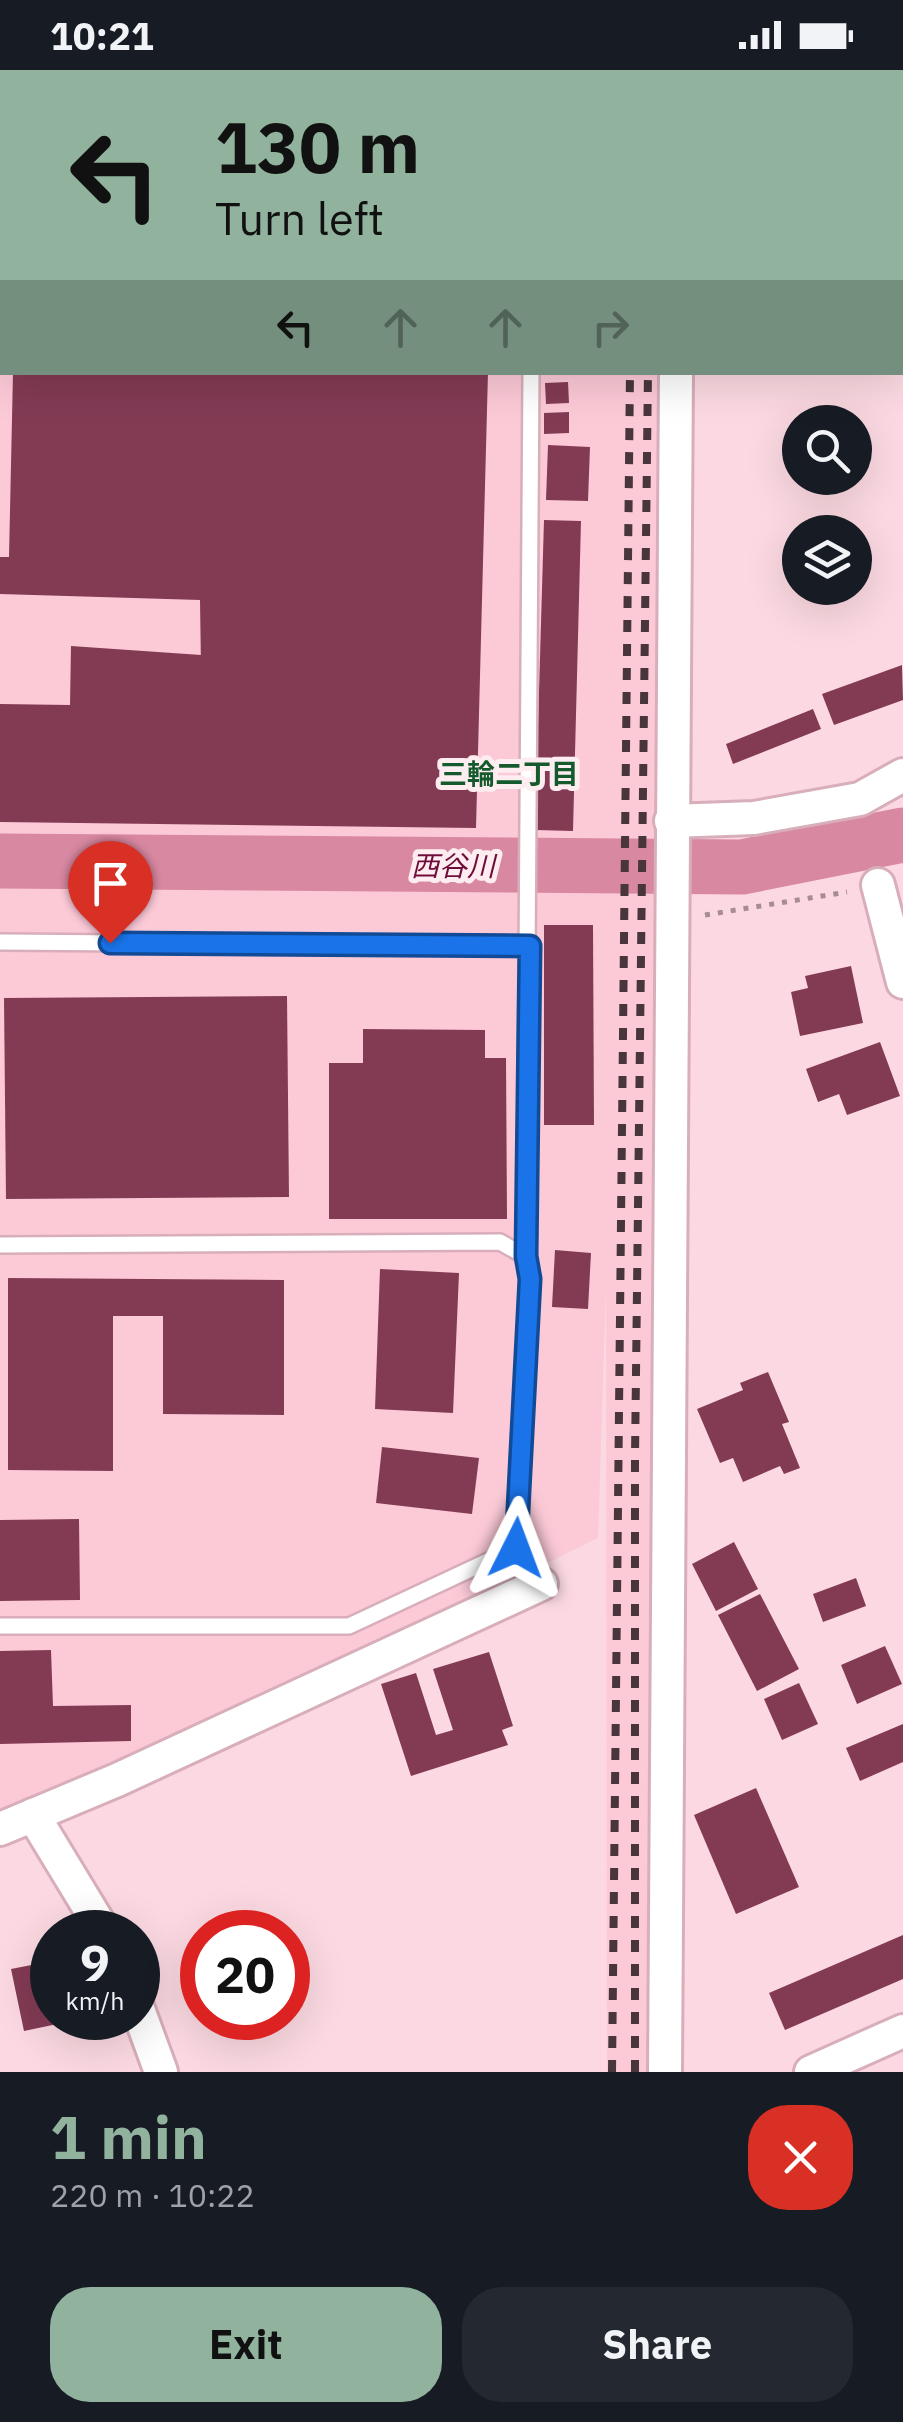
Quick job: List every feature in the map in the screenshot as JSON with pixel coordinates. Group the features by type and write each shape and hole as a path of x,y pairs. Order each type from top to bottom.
{"street":[{"path":"666,2072 676,375"},
{"path":"671,822 754,818 860,799 903,775"},
{"path":"878,884 903,982"},
{"path":"0,1829 117,1780 541,1584"},
{"path":"32,1815 90,1910"},
{"path":"811,2072 903,2031"},
{"path":"149,2040 160,2072"}],"lane":[{"path":"0,1626 349,1626 516,1548 530,1279 526,1256 531,905 531,375"},
{"path":"0,942 530,946"},
{"path":"0,1245 500,1242 526,1256"}],"path":[{"path":"672,920 833,896 878,884"}],"shaded area":[{"path":"0,375 662,375 648,2072 607,2072 606,1288 598,1538 336,1667 0,1815"}],"building":[{"path":"13,375 488,375 476,828 0,822 0,704 70,705 71,646 201,655 200,600 0,594 0,557 9,557"},
{"path":"568,382 569,403 546,404 545,383"},
{"path":"569,412 569,433 544,434 544,413"},
{"path":"548,445 590,447 588,501 546,500"},
{"path":"544,520 581,521 573,831 535,830"},
{"path":"902,665 903,700 834,725 822,694"},
{"path":"813,709 821,729 733,764 726,744"},
{"path":"544,925 593,925 594,1125 544,1125"},
{"path":"851,966 863,1023 800,1036 791,992 808,988 805,976"},
{"path":"287,996 289,1197 6,1199 4,998"},
{"path":"363,1029 485,1030 485,1058 506,1058 507,1219 329,1219 329,1063 363,1063"},
{"path":"880,1042 900,1096 847,1115 839,1094 818,1102 806,1069"},
{"path":"555,1250 591,1253 588,1309 552,1307"},
{"path":"380,1269 459,1273 453,1413 375,1409"},
{"path":"8,1278 284,1280 284,1415 163,1414 163,1316 113,1316 113,1471 8,1470"},
{"path":"768,1372 789,1422 782,1424 800,1468 784,1474 780,1466 743,1482 733,1458 720,1463 697,1409 743,1390 740,1383"},
{"path":"382,1447 479,1458 472,1514 376,1503"},
{"path":"79,1519 80,1600 0,1601 0,1520"},
{"path":"734,1542 758,1589 716,1611 692,1564"},
{"path":"856,1578 866,1606 823,1622 813,1594"},
{"path":"760,1594 799,1669 757,1691 718,1615"},
{"path":"885,1646 902,1684 857,1704 841,1665"},
{"path":"51,1650 53,1706 131,1705 131,1741 0,1744 0,1651"},
{"path":"489,1652 513,1726 502,1730 508,1745 411,1776 381,1684 416,1673 436,1735 453,1730 433,1669"},
{"path":"799,1683 818,1724 782,1740 764,1699"},
{"path":"903,1724 903,1762 860,1781 846,1748"},
{"path":"756,1788 799,1887 736,1914 694,1815"},
{"path":"903,1935 903,1979 785,2030 769,1993"},
{"path":"30,1965 30,2030 24,2031 11,1969"}],"waterway":[{"name":"西谷川","path":"0,861 742,867 903,835"}],"railway":[{"path":"612,2072 630,375"},
{"path":"635,2072 635,1457 648,375"}],"district":[{"name":"三輪二丁目","path":"509,773"}],"route":[{"path":"110,943 530,946 526,1256 530,1279 516,1548"}]}
